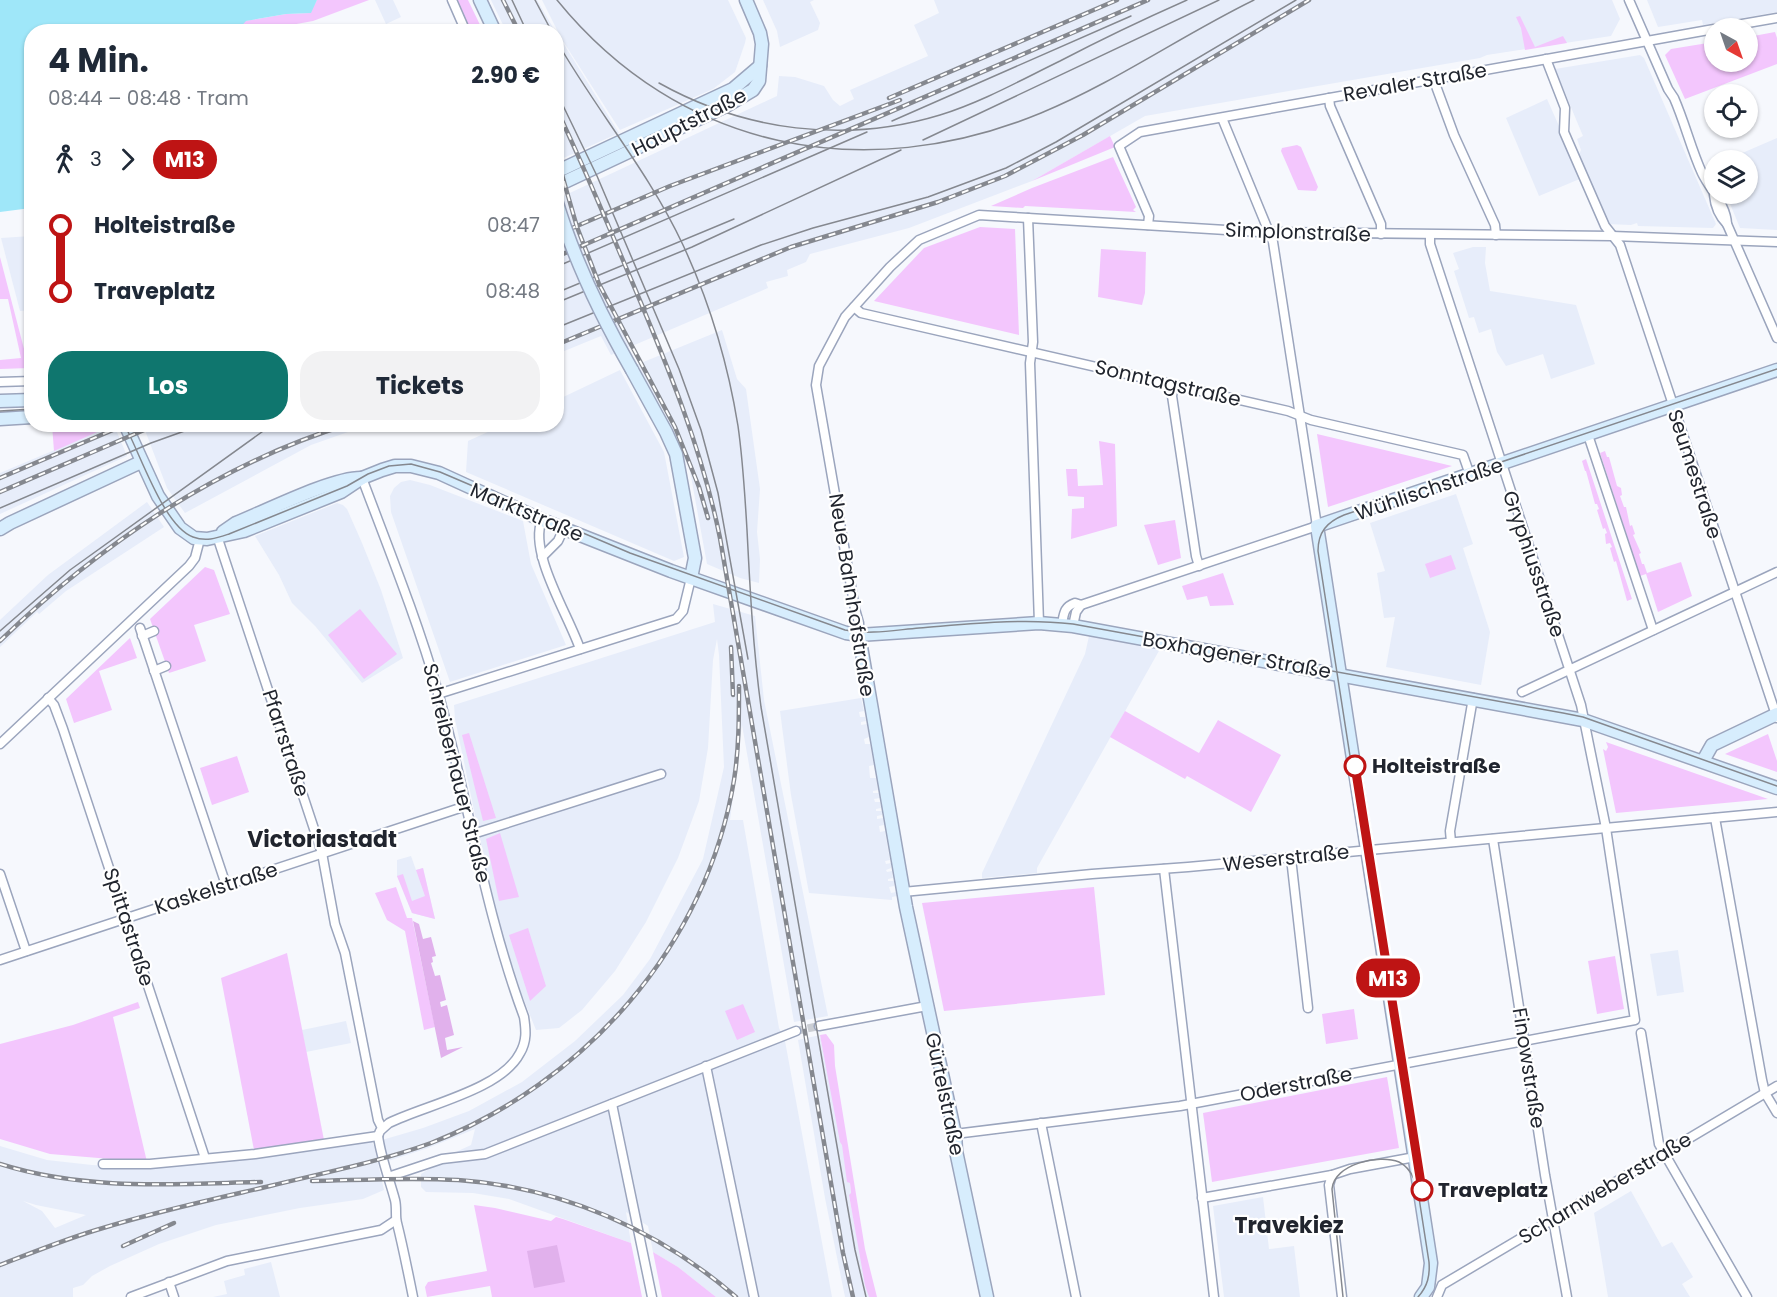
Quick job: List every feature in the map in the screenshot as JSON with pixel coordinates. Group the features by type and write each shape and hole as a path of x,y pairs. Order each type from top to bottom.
{"street":[{"path":"452,0 462,24"},
{"path":"480,0 491,24"},
{"path":"746,0 762,39 760,66"},
{"path":"1629,0 1688,130 1690,144 1704,174"},
{"path":"1758,21 1777,18"},
{"name":"Revaler Straße","path":"1148,225 1149,216 1119,146 1140,132 1704,31"},
{"name":"Seumestraße","path":"1546,59 1565,108 1564,132 1605,226 1620,245 1777,716"},
{"name":"Hauptstraße","path":"564,168 733,89 760,66"},
{"name":"Hauptstraße","path":"564,182 743,97 756,86 760,66"},
{"path":"1433,78 1455,135 1495,225 1496,235"},
{"path":"1329,98 1333,114 1381,224 1381,234"},
{"path":"1222,118 1270,232 1415,1156 1431,1263 1431,1294"},
{"path":"1721,204 1726,215 1726,224 1777,338"},
{"name":"Simplonstraße","path":"854,307 919,240 979,215 1270,232 1612,236 1777,242"},
{"path":"1028,218 1033,342 1030,363 1039,623"},
{"path":"438,694 667,623 681,615 685,608 695,558 676,454 585,280 564,222"},
{"name":"Gryphiusstraße","path":"1430,235 1430,244 1581,705 1606,828 1635,1020"},
{"name":"Sonntagstraße","path":"854,307 861,313 1031,351 1300,415 1318,422 1463,455 1470,475"},
{"name":"Neue Bahnhofstraße","path":"854,307 845,317 832,340 819,366 816,378 855,609 858,614 859,635 903,892"},
{"name":"Wühlischstraße","path":"1068,625 1067,607 1075,603 1081,605 1199,566 1777,370"},
{"path":"0,382 24,381"},
{"path":"1174,385 1172,396 1199,566"},
{"path":"0,402 24,400"},
{"path":"0,419 24,418"},
{"path":"0,744 195,558 200,539 189,536 178,525 155,491 128,432"},
{"path":"1588,435 1653,630"},
{"path":"0,529 141,462"},
{"name":"Marktstraße","path":"200,539 244,531 341,492 362,478 395,466 420,467 439,473 542,520 691,578"},
{"name":"Schreiberhauer Straße","path":"362,478 416,619 438,694 502,954 524,1017 526,1038 520,1054 508,1068 477,1087 397,1119 380,1132"},
{"path":"542,520 538,530 542,557 580,649"},
{"path":"542,557 558,541 564,528"},
{"name":"Pfarrstraße","path":"217,536 322,853 335,924 345,953 413,1297"},
{"path":"1522,692 1777,572"},
{"name":"Boxhagener Straße","path":"691,578 846,633 859,635 1039,623 1068,625 1473,698 1583,720 1777,788"},
{"path":"154,631 141,632 226,885"},
{"path":"154,670 166,666"},
{"name":"Spittastraße","path":"48,698 54,705 205,1158"},
{"path":"1451,842 1450,831 1473,698"},
{"path":"1702,761 1712,745 1777,716"},
{"path":"473,834 661,774"},
{"name":"Kaskelstraße","path":"0,960 466,806"},
{"name":"Weserstraße","path":"903,892 1777,812"},
{"path":"1715,818 1765,1093 1777,1113"},
{"name":"Finowstraße","path":"1493,839 1567,1297"},
{"path":"1291,858 1308,1008"},
{"path":"1164,869 1214,1297"},
{"path":"0,874 26,951"},
{"name":"Gürtelstraße","path":"903,892 987,1297"},
{"path":"819,1026 927,1006"},
{"name":"Oderstraße","path":"955,1134 1191,1104 1635,1020"},
{"path":"388,1177 442,1159 485,1154 796,1031"},
{"path":"1641,1033 1658,1141 1747,1297"},
{"path":"706,1066 754,1297"},
{"name":"Scharnweberstraße","path":"1431,1294 1442,1285 1553,1218 1777,1086"},
{"path":"612,1104 652,1297"},
{"path":"1041,1123 1076,1297"},
{"path":"104,1164 150,1164 255,1154 380,1132"},
{"path":"1202,1198 1332,1175 1350,1169 1415,1156"},
{"path":"1332,1175 1329,1185 1342,1297"},
{"path":"131,1297 227,1261 381,1230 396,1220"},
{"path":"169,1282 174,1297"}],"shaded area":[{"path":"317,0 369,0 313,21 296,24 243,24 245,21 286,14 310,13"},
{"path":"375,0 393,0 401,17 386,24"},
{"path":"457,0 468,0 480,24 468,24"},
{"path":"491,0 537,0 551,24 503,24"},
{"path":"542,0 728,0 746,38 735,72 713,89 620,130 564,43 564,24 554,24"},
{"path":"763,0 814,0 810,2 820,23 818,30 780,47 777,31"},
{"path":"934,0 1612,0 1620,19 1611,36 1487,55 1145,116 1032,181 909,228 810,254 806,262 787,270 788,276 766,282 768,288 611,355 601,336 564,351 564,196 777,96 779,76 795,77 824,86 840,106 854,99 850,90 928,56 914,25 939,13"},
{"path":"1647,0 1777,0 1777,12 1743,18 1704,18 1703,25 1702,20 1658,27"},
{"path":"1520,16 1535,47 1563,36 1567,43 1525,50 1521,28 1516,17"},
{"path":"1775,32 1777,64 1758,71 1758,35"},
{"path":"564,44 619,133 564,157"},
{"path":"1704,44 1704,72 1756,72 1724,84 1704,84 1704,92 1685,99 1665,55 1671,49"},
{"path":"1640,55 1644,58 1704,196 1704,204 1707,204 1716,224 1713,228 1638,226 1637,223 1607,224 1578,157 1581,150 1577,139 1583,136 1555,69"},
{"path":"1547,99 1582,178 1539,196 1506,118"},
{"path":"1110,136 1115,147 1032,181"},
{"path":"1777,138 1777,230 1740,228 1730,204 1758,204 1758,150 1749,150"},
{"path":"1297,145 1301,147 1318,187 1316,191 1298,190 1281,151 1282,148"},
{"path":"1113,157 1136,207 1133,210 1136,212 991,206 1032,188"},
{"path":"980,227 1015,229 1019,335 874,301 924,248"},
{"path":"24,236 24,311 20,311 1,238"},
{"path":"1473,247 1486,247 1485,263 1490,291 1576,305 1595,364 1551,379 1543,354 1506,366 1497,352 1491,329 1479,333 1474,317 1469,318 1454,271 1459,269 1453,253"},
{"path":"1101,249 1146,252 1145,293 1142,305 1098,297"},
{"path":"0,257 24,349 24,368 0,369 0,360 21,358 8,299 0,299"},
{"path":"722,330 737,379 746,389 760,489 757,532 760,559 759,583 740,578 707,564 690,471 664,412 636,365"},
{"path":"620,370 664,452 684,557 674,561 466,472 468,441 488,432 564,432 564,397"},
{"path":"53,432 97,432 54,451"},
{"path":"97,432 117,432 127,456 0,514 0,473"},
{"path":"146,432 348,432 311,445 185,513 167,488"},
{"path":"1317,434 1452,466 1328,507"},
{"path":"1099,441 1115,444 1117,526 1071,539 1072,509 1084,508 1084,497 1068,496 1066,469 1077,469 1078,486 1103,485"},
{"path":"1605,451 1609,457 1617,486 1621,488 1622,495 1620,496 1626,507 1630,526 1632,525 1635,534 1633,535 1641,553 1639,554 1642,564 1647,573 1681,562 1692,596 1658,612 1646,574 1640,576 1600,453"},
{"path":"1586,459 1632,599 1627,601 1610,548 1612,547 1610,543 1606,544 1605,534 1607,533 1605,528 1603,529 1597,510 1599,509 1595,504 1582,461"},
{"path":"410,480 430,485 523,521 531,564 566,645 450,682 391,512 390,496 394,488 401,482"},
{"path":"1456,494 1473,544 1463,548 1490,632 1481,685 1386,667 1395,617 1384,618 1377,573 1385,571 1370,523"},
{"path":"147,502 164,527 66,591 39,614 37,612 0,647 0,620 48,575"},
{"path":"337,503 347,509 362,543 381,590 403,658 362,683 316,627 292,603 279,575 255,536"},
{"path":"1175,520 1181,558 1158,565 1144,525"},
{"path":"1451,555 1456,569 1430,578 1425,564"},
{"path":"205,567 214,570 230,614 194,625 206,661 169,673 150,619"},
{"path":"1223,573 1234,605 1210,606 1207,596 1187,600 1182,586"},
{"path":"713,604 755,616 764,700 828,1016 794,1022 742,725 730,820 743,820 779,1028 785,1041 832,1297 716,1297 678,1267 653,1252 648,1226 626,1212 631,1243 509,1199 473,1193 426,1192 421,1187 421,1174 471,1145 475,1129 388,1161 382,1140 469,1111 522,1082 575,1041 623,995 650,959 703,859 724,767 717,639 713,660 708,748 699,801 678,858 646,922 615,971 582,1010 559,1028 536,1030 509,963 490,887 454,705 715,622"},
{"path":"360,609 397,654 364,679 328,635"},
{"path":"1089,636 1160,649 1037,868 1037,873 982,878 982,873 1085,654"},
{"path":"130,638 137,658 99,671 112,710 74,723 66,699"},
{"path":"861,698 864,711 859,712 860,717 865,717 866,721 861,722 861,725 867,724 869,737 864,739 865,744 870,744 874,765 869,766 870,778 876,778 878,790 873,793 879,793 880,798 874,799 875,802 880,802 881,808 876,811 882,811 882,815 877,816 877,819 883,818 884,825 879,826 880,832 885,831 890,860 885,861 886,864 891,863 891,868 886,870 887,872 892,871 893,878 888,881 894,881 894,886 889,887 891,893 896,892 897,896 892,897 892,900 809,893 791,795 780,711"},
{"path":"1125,711 1199,753 1218,720 1281,755 1251,812 1187,776 1185,779 1110,737"},
{"path":"469,733 496,818 483,821 462,735"},
{"path":"1768,734 1777,761 1777,772 1725,754"},
{"path":"1606,742 1768,799 1616,813 1603,749 1606,751 1608,747"},
{"path":"237,756 249,792 212,805 200,768"},
{"path":"500,833 519,897 499,901 486,839"},
{"path":"411,856 416,870 423,868 435,919 412,913 397,876 397,860"},
{"path":"423,868 435,919 412,913 397,876 403,874 412,901 425,896 416,870"},
{"path":"396,887 407,918 412,918 435,1027 424,1030 405,931 387,920 375,893"},
{"path":"1094,887 1105,995 944,1011 922,903"},
{"path":"413,921 419,924 423,939 431,937 436,956 432,957 433,962 431,963 435,976 440,975 446,1000 440,1002 441,1007 447,1005 454,1035 445,1038 447,1050 463,1047 441,1058"},
{"path":"528,928 546,986 530,1001 509,935"},
{"path":"1678,950 1684,992 1657,996 1650,954"},
{"path":"287,953 324,1140 254,1150 221,978"},
{"path":"1615,956 1624,1009 1597,1014 1588,961"},
{"path":"138,1002 140,1008 113,1017 147,1162 50,1154 0,1139 0,1044 73,1025"},
{"path":"743,1004 755,1032 737,1040 725,1011"},
{"path":"1354,1009 1358,1039 1326,1044 1322,1014"},
{"path":"346,1021 351,1043 306,1052 302,1030"},
{"path":"826,1034 834,1045 835,1066 865,1249 877,1297 869,1297 865,1285 849,1195 851,1193 850,1183 847,1182 820,1035"},
{"path":"820,1035 850,1183 851,1194 849,1196 869,1297 845,1297 825,1198 798,1040"},
{"name":"Traveplatz","path":"1387,1077 1399,1148 1212,1182 1203,1113"},
{"path":"370,1139 374,1146 384,1190 363,1199 300,1208 216,1225 159,1244 92,1276 83,1285 73,1288 73,1297 0,1297 0,1146 47,1160 135,1167","holes":["23,1201 86,1215 55,1228 42,1211"]},
{"path":"1631,1191 1662,1247 1672,1242 1693,1277 1682,1284 1690,1297 1608,1297 1594,1213"},
{"path":"1263,1197 1269,1249 1294,1246 1300,1297 1224,1297 1213,1206"},
{"path":"474,1205 551,1221 556,1217 631,1243 642,1297 492,1297 490,1286 427,1297 425,1287 428,1282 487,1271"},
{"path":"557,1245 565,1282 534,1288 527,1251"},
{"path":"653,1252 678,1267 716,1297 662,1297"},
{"path":"271,1262 280,1297 213,1297 227,1294 224,1281 245,1275 244,1269"}],"water":[{"path":"0,0 317,0 311,13 286,14 246,21 243,24 24,24 24,209 0,212"}],"tunnel":[{"path":"796,1031 819,1026"}],"tram line":[{"path":"512,0 523,24"},
{"path":"535,0 548,24"},
{"path":"557,0 606,51 660,92 718,121 779,140 843,149 908,147 974,135 1041,113 1096,87 1254,0"},
{"path":"659,83 726,112 761,122 796,128 868,129 904,124 956,110 986,97 1187,0"},
{"path":"923,140 1219,0"},
{"path":"564,325 761,245 813,228 928,197 1006,168 1056,142 1296,0"},
{"path":"892,121 1131,16"},
{"path":"564,53 654,192 683,245 702,289 729,380 743,465 752,618 761,707 855,1250 866,1297"},
{"path":"564,108 597,176 679,369 701,430 718,493 748,659"},
{"path":"564,264 867,132"},
{"path":"564,300 692,247 901,150"},
{"path":"564,290 734,219"},
{"path":"1418,1297 1428,1280 1429,1262 1318,551 1320,538 1328,524 1344,515 1777,369"},
{"path":"0,411 24,410"},
{"path":"128,432 153,487 172,519 182,530 193,537 202,539 229,534 347,486 368,474 389,466 411,464 440,472 630,553 845,630 873,632 977,623 1054,622 1073,624 1583,717 1777,786"},
{"path":"0,508 182,432"},
{"path":"0,631 70,570 262,432"},
{"name":"M13","path":"1355,766 1422,1190"},
{"path":"1343,1297 1332,1189 1335,1180 1349,1167 1380,1159 1399,1162 1408,1169 1414,1179"}],"railway":[{"path":"503,0 515,24"},
{"path":"889,98 1117,0"},
{"path":"564,254 1148,0"},
{"path":"564,342 791,247 938,202 1005,176 1083,135 1309,0"},
{"path":"564,232 670,186 900,100"},
{"path":"564,126 596,196 671,377 694,440 713,505 843,1253 853,1297"},
{"path":"564,182 577,227 599,284 675,427 699,487 708,518"},
{"path":"0,478 108,432"},
{"path":"0,492 139,432"},
{"path":"0,641 77,573 162,512 253,461 326,432"},
{"path":"731,647 733,695"},
{"path":"0,1265 124,1222 351,1167 411,1150 487,1117 540,1084 587,1045 630,1001 667,952 697,898 720,841 734,780 738,745 739,686"},
{"path":"0,1164 32,1173 97,1182 129,1184 261,1182"},
{"path":"312,1181 458,1180 496,1184 571,1202 641,1232 675,1251 736,1297"},
{"path":"123,1246 174,1223"}],"place":[{"name":"Holteistraße","path":"1355,766"},
{"name":"Traveplatz","path":"1422,1190"}],"district":[{"name":"Victoriastadt","path":"322,839"},
{"name":"Travekiez","path":"1289,1225"}]}
